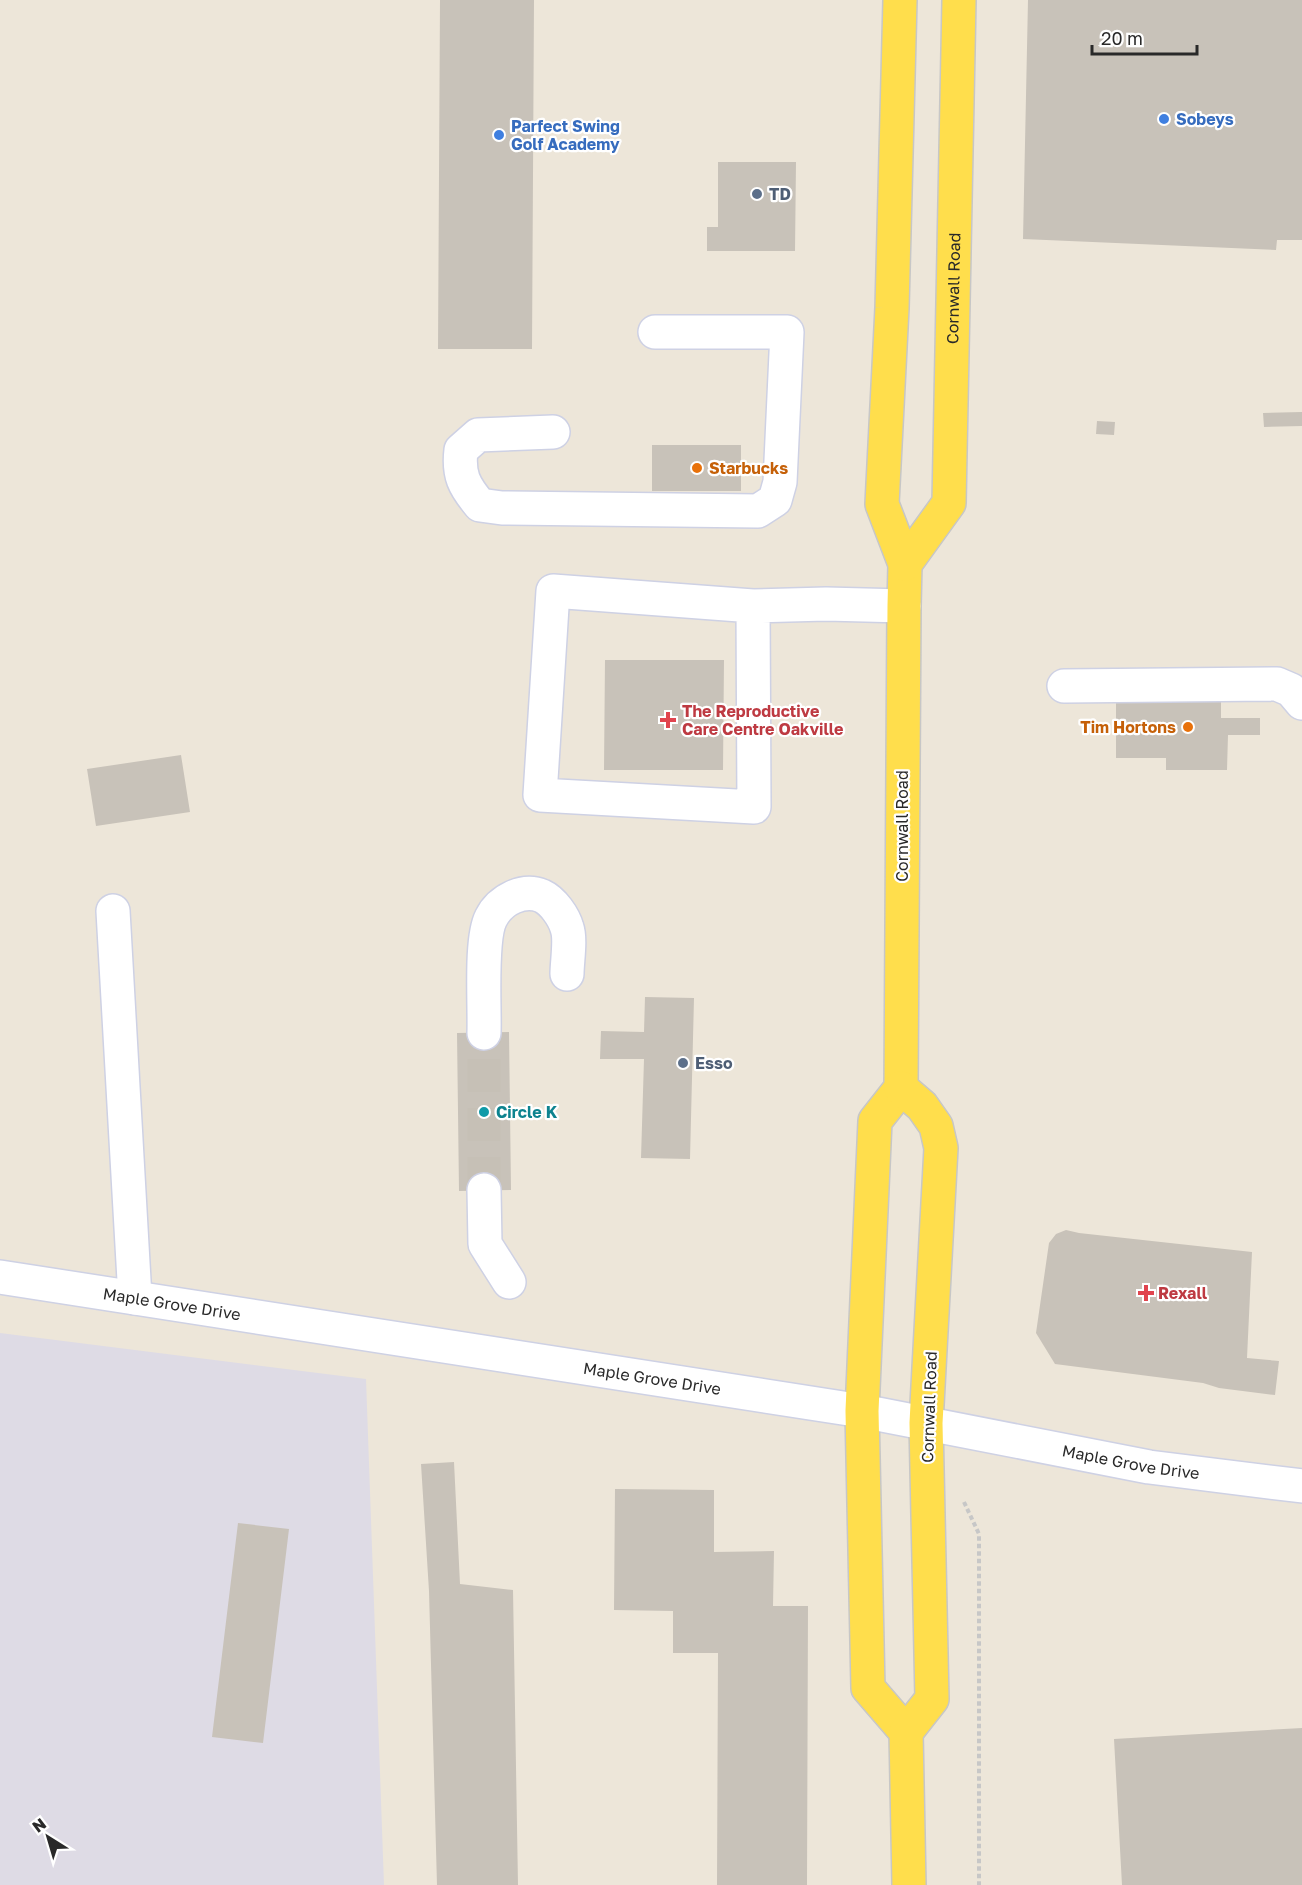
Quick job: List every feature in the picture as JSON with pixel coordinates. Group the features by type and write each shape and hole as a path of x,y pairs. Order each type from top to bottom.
{"main road":[{"name":"Cornwall Road","path":"900,0 892,308 882,504 905,564 901,1088 922,1106 936,1126 940,1148 926,1423 932,1699 906,1732"},
{"name":"Cornwall Road","path":"905,564 950,503 960,0"},
{"path":"901,1088 875,1121 862,1411 868,1688 906,1732 909,1885"}],"street":[{"path":"553,432 478,435 461,450 459,467 466,489 480,505 502,508 758,511 775,500 780,482 787,332 655,332"},
{"path":"753,606 754,807 540,795 553,591 753,606 826,604 904,606"},
{"path":"1064,686 1277,684 1291,690 1302,704"},
{"path":"484,1033 486,936 492,917 505,902 522,893 543,896 558,910 568,930 567,974"},
{"path":"113,911 135,1298"},
{"path":"484,1190 486,1244 509,1282"},
{"name":"Maple Grove Drive","path":"0,1277 862,1411 1149,1467 1302,1485"}],"path":[{"path":"960,1493 979,1534 979,1885"}],"shaded area":[{"path":"0,1333 366,1379 384,1885 0,1885"}],"building":[{"path":"440,0 534,0 532,349 438,349"},
{"name":"Sobeys","path":"1028,0 1302,0 1302,240 1277,240 1276,250 1023,239"},
{"name":"TD","path":"718,162 796,162 795,251 707,251 707,227 718,227"},
{"path":"1302,412 1302,426 1264,427 1263,413"},
{"path":"1097,421 1115,422 1114,435 1096,434"},
{"name":"Starbucks","path":"652,445 741,445 741,491 652,491"},
{"path":"605,660 724,660 723,770 604,770"},
{"name":"Tim Hortons","path":"1116,700 1221,700 1221,718 1260,718 1260,735 1228,735 1227,770 1166,770 1166,758 1116,758"},
{"path":"181,755 190,812 96,826 87,769"},
{"path":"645,997 694,998 690,1159 641,1158 644,1059 600,1059 601,1031 644,1032"},
{"name":"Circle K","path":"509,1032 511,1190 459,1191 457,1033"},
{"name":"Rexall","path":"1066,1230 1252,1252 1247,1358 1279,1361 1275,1395 1219,1388 1203,1383 1055,1364 1036,1333 1049,1243 1056,1234"},
{"path":"454,1462 460,1584 513,1590 518,1885 437,1885 429,1591 421,1464"},
{"path":"615,1489 714,1490 714,1552 774,1551 773,1606 808,1606 807,1885 717,1885 718,1653 673,1653 673,1611 614,1610"},
{"path":"238,1523 289,1529 263,1743 212,1737"},
{"path":"1302,1728 1302,1885 1122,1885 1114,1739"}],"tunnel":[{"path":"484,1033 484,1190"}],"place":[{"name":"Sobeys","path":"1164,119"},
{"name":"Parfect Swing Golf Academy","path":"499,135"},
{"name":"TD","path":"757,194"},
{"name":"Starbucks","path":"697,468"},
{"name":"The Reproductive Care Centre Oakville","path":"668,720"},
{"name":"Tim Hortons","path":"1188,727"},
{"name":"Esso","path":"683,1063"},
{"name":"Circle K","path":"484,1112"},
{"name":"Rexall","path":"1146,1293"}]}
